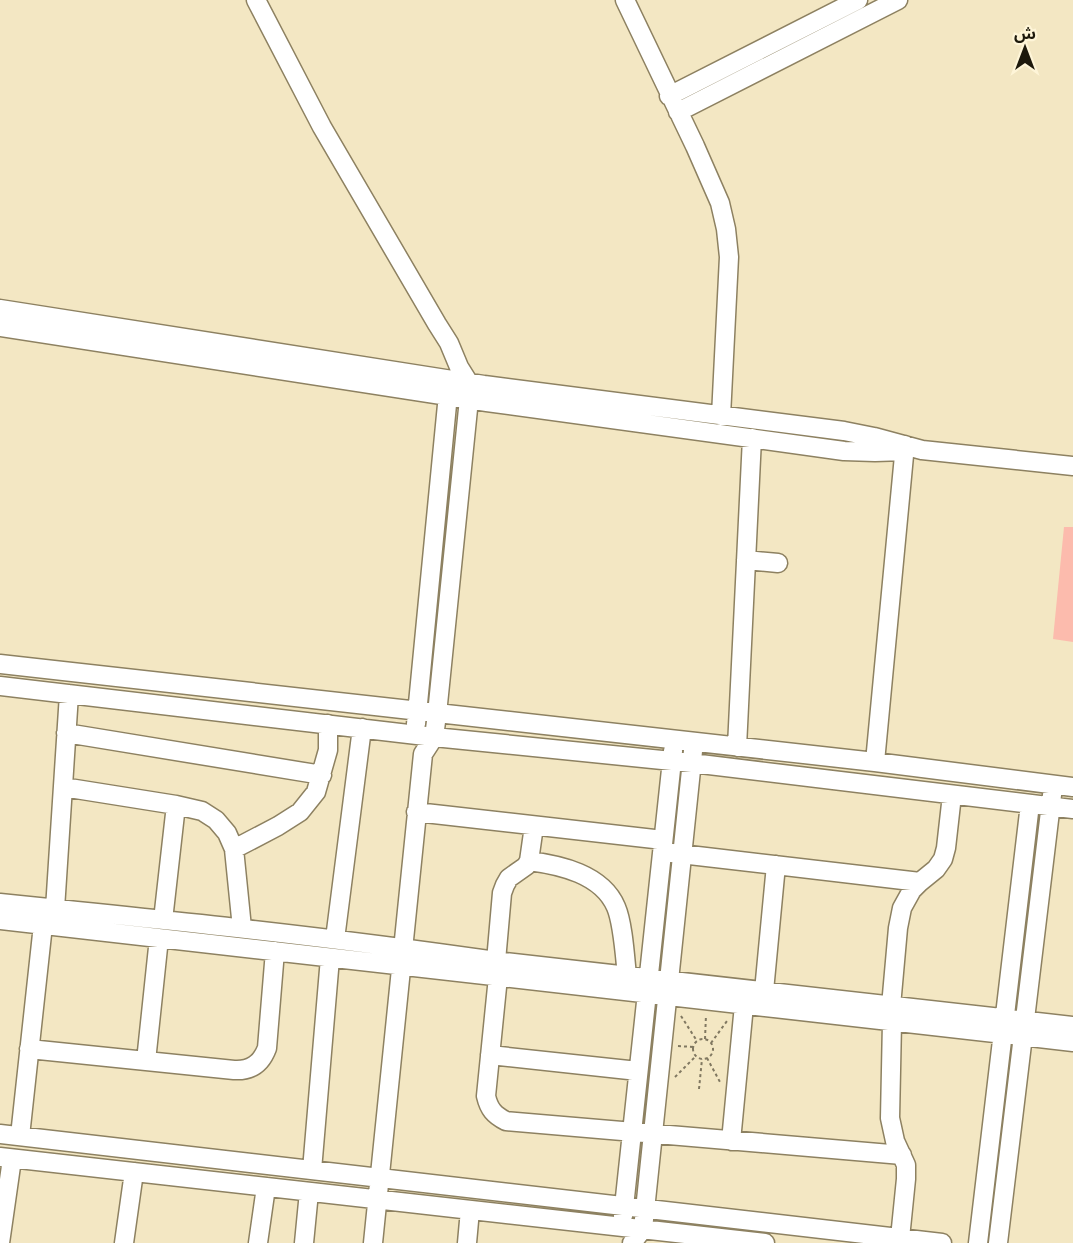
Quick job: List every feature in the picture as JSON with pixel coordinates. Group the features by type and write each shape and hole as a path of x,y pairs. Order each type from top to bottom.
{"street":[{"path":"256,0 322,127 448,343 452,381 417,711 416,734 423,754"},
{"path":"625,0 720,203 729,256 721,416"},
{"path":"813,33 858,0"},
{"path":"673,104 813,33 898,0"},
{"path":"0,309 452,381 469,391 752,438 844,451 875,452 911,449 1073,466"},
{"path":"0,327 452,381"},
{"path":"469,391 721,416 844,432 874,437 911,449"},
{"path":"372,1243 416,812 423,754 434,737 437,714 469,391"},
{"path":"736,747 752,438"},
{"path":"875,762 911,449"},
{"path":"746,560 778,563"},
{"path":"0,664 875,762 1073,787"},
{"path":"0,686 434,737 692,763 1073,809"},
{"path":"55,909 69,694"},
{"path":"234,849 300,812 316,792 328,750 328,724"},
{"path":"335,939 362,728"},
{"path":"66,733 322,776"},
{"path":"624,1235 624,1206 674,741"},
{"path":"638,1236 645,1209 694,743"},
{"path":"998,1243 1053,784"},
{"path":"63,787 176,805 202,811 216,820 227,833 234,849 242,928"},
{"path":"900,1238 906,1165 895,1141 890,1118 891,1014 898,928 902,908 912,890 936,869 943,859 952,795"},
{"path":"978,1243 1030,804"},
{"path":"163,920 176,805"},
{"path":"416,812 534,826 662,846 682,854 920,882"},
{"path":"534,826 529,861 526,866 509,878 502,893 486,1096 489,1107 496,1115 506,1121 902,1155"},
{"path":"529,861 549,864 586,876 609,895 620,920 627,976"},
{"path":"764,991 776,865"},
{"path":"0,903 403,947 497,969 668,988 764,991 891,1014"},
{"path":"0,920 401,966 627,976 647,986"},
{"path":"20,1136 43,925"},
{"path":"146,1061 159,938"},
{"path":"29,1049 234,1070 251,1068 264,1056 267,1048 275,951"},
{"path":"312,1170 330,958"},
{"path":"668,988 707,1001 891,1014 1004,1026 1073,1042"},
{"path":"731,1141 741,1005"},
{"path":"1024,1029 1073,1026"},
{"path":"490,1055 638,1071"},
{"path":"0,1134 942,1243"},
{"path":"0,1243 6,1158 470,1210 624,1235 765,1243"},
{"path":"124,1243 134,1172"},
{"path":"258,1243 266,1187"},
{"path":"304,1243 309,1192"},
{"path":"467,1243 470,1210"}],"path":[{"path":"668,988 698,1041"},
{"path":"705,1039 707,1001"},
{"path":"711,1043 741,1005"},
{"path":"705,1039 713,1047 711,1055 702,1059 696,1056 693,1047 698,1041 705,1039"},
{"path":"657,1095 696,1056"},
{"path":"699,1089 702,1059"}],"shaded area":[{"path":"1064,527 1073,527 1073,642 1053,639"}]}
